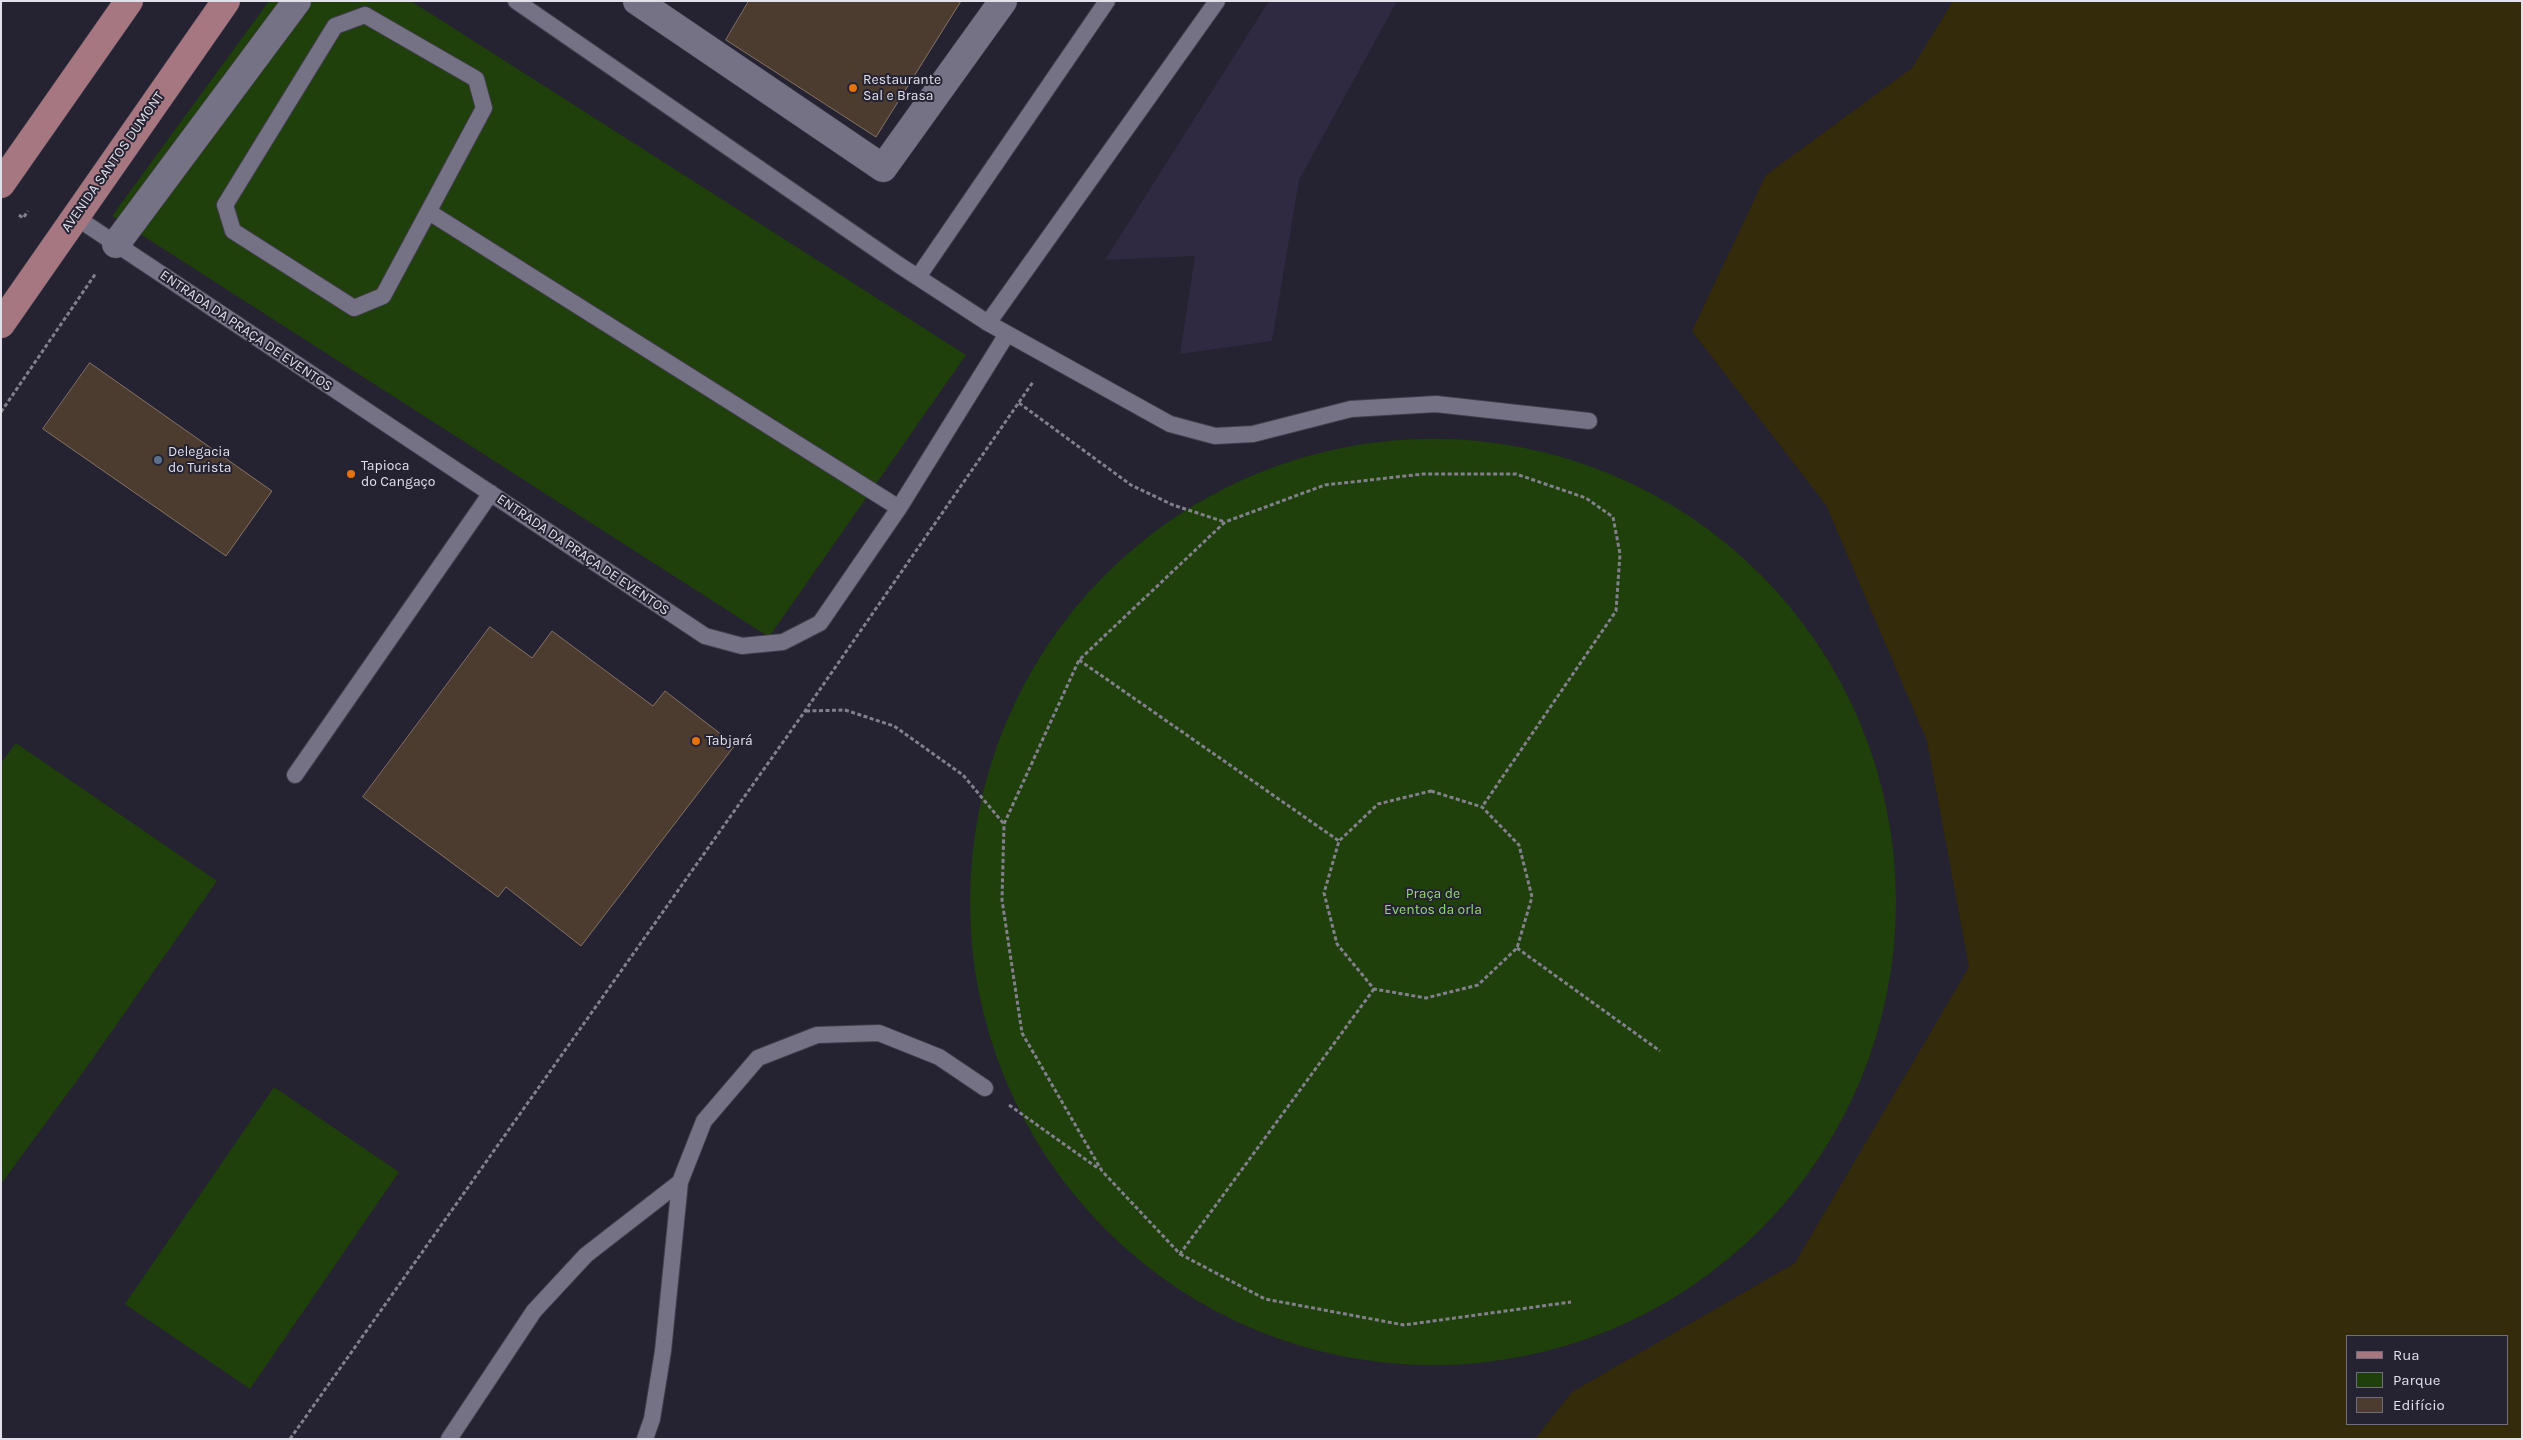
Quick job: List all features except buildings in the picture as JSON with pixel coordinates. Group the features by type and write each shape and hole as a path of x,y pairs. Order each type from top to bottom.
{"main road":[{"path":"1,184 130,1"},
{"name":"AVENIDA SANTOS DUMONT","path":"1,324 74,216 226,1"}],"street":[{"path":"116,244 297,1"},
{"path":"637,1 884,168 1002,1"}],"lane":[{"path":"516,1 988,323 1051,356 1103,389 1170,424 1215,436 1254,434 1351,409 1436,404 1589,421"},
{"path":"918,277 1107,1"},
{"path":"988,323 1217,1"},
{"path":"365,15 476,79 484,108 429,212 383,296 354,308 232,231 225,205 335,26 365,15"},
{"path":"429,212 900,508"},
{"name":"ENTRADA DA PRAÇA DE EVENTOS","path":"74,216 705,636 742,646 783,642 820,623 900,508 1007,334"},
{"path":"295,775 490,494"},
{"path":"645,1439 652,1419 663,1351 680,1182 704,1121 758,1058 817,1035 879,1033 939,1057 985,1088"},
{"path":"449,1439 534,1311 586,1255 680,1182"}],"path":[{"path":"1,412 116,244"},
{"path":"290,1439 805,711 1051,356"},
{"path":"1019,403 1131,485 1173,505 1225,522"},
{"path":"1102,1171 1022,1033 1002,900 1004,824 1079,660 1225,522 1325,485 1423,474 1516,474 1586,498 1613,517 1620,554 1616,611 1482,807"},
{"path":"1079,660 1339,841"},
{"path":"805,711 845,710 894,726 964,775 1004,824"},
{"path":"1431,791 1482,807 1519,845 1532,897 1517,948 1478,986 1426,998 1374,989 1337,944 1324,892 1339,841 1378,804 1422,793 1431,791"},
{"path":"1517,948 1660,1051"},
{"path":"1180,1254 1374,989"},
{"path":"985,1088 1102,1171 1180,1254 1265,1299 1404,1325 1571,1302"}],"shaded area":[{"path":"1269,1 1397,1 1299,180 1272,341 1180,354 1195,256 1105,260"}],"green space":[{"path":"269,1 411,1 966,355 769,637 112,216"},
{"name":"Praça de Eventos da orla","path":"1433,439 1478,441 1523,448 1567,459 1610,474 1651,494 1690,517 1727,544 1760,575 1791,608 1818,645 1841,684 1861,725 1876,768 1887,812 1894,857 1896,902 1894,947 1887,992 1876,1036 1861,1079 1841,1120 1818,1159 1791,1196 1760,1229 1727,1260 1690,1287 1651,1310 1610,1330 1567,1345 1523,1356 1478,1363 1433,1365 1388,1363 1343,1356 1299,1345 1256,1330 1215,1310 1176,1287 1139,1260 1106,1229 1075,1196 1048,1159 1025,1120 1005,1079 990,1036 979,992 972,947 970,902 972,857 979,812 990,768 1005,725 1025,684 1048,645 1075,608 1106,575 1139,544 1176,517 1215,494 1256,474 1299,459 1343,448 1388,441"},
{"path":"16,743 217,881 84,1071 1,1184 1,763"},
{"path":"274,1087 399,1172 250,1389 125,1304"}],"sand":[{"path":"1953,1 2522,1 2522,1439 1535,1439 1572,1392 1795,1263 1969,967 1927,741 1826,505 1692,331 1766,175 1912,68"}],"place":[{"name":"Restaurante Sal e Brasa","path":"853,88"},
{"name":"Delegacia do Turista","path":"158,460"},
{"name":"Tapioca do Cangaço","path":"351,474"},
{"name":"Tabjará","path":"696,741"}]}
